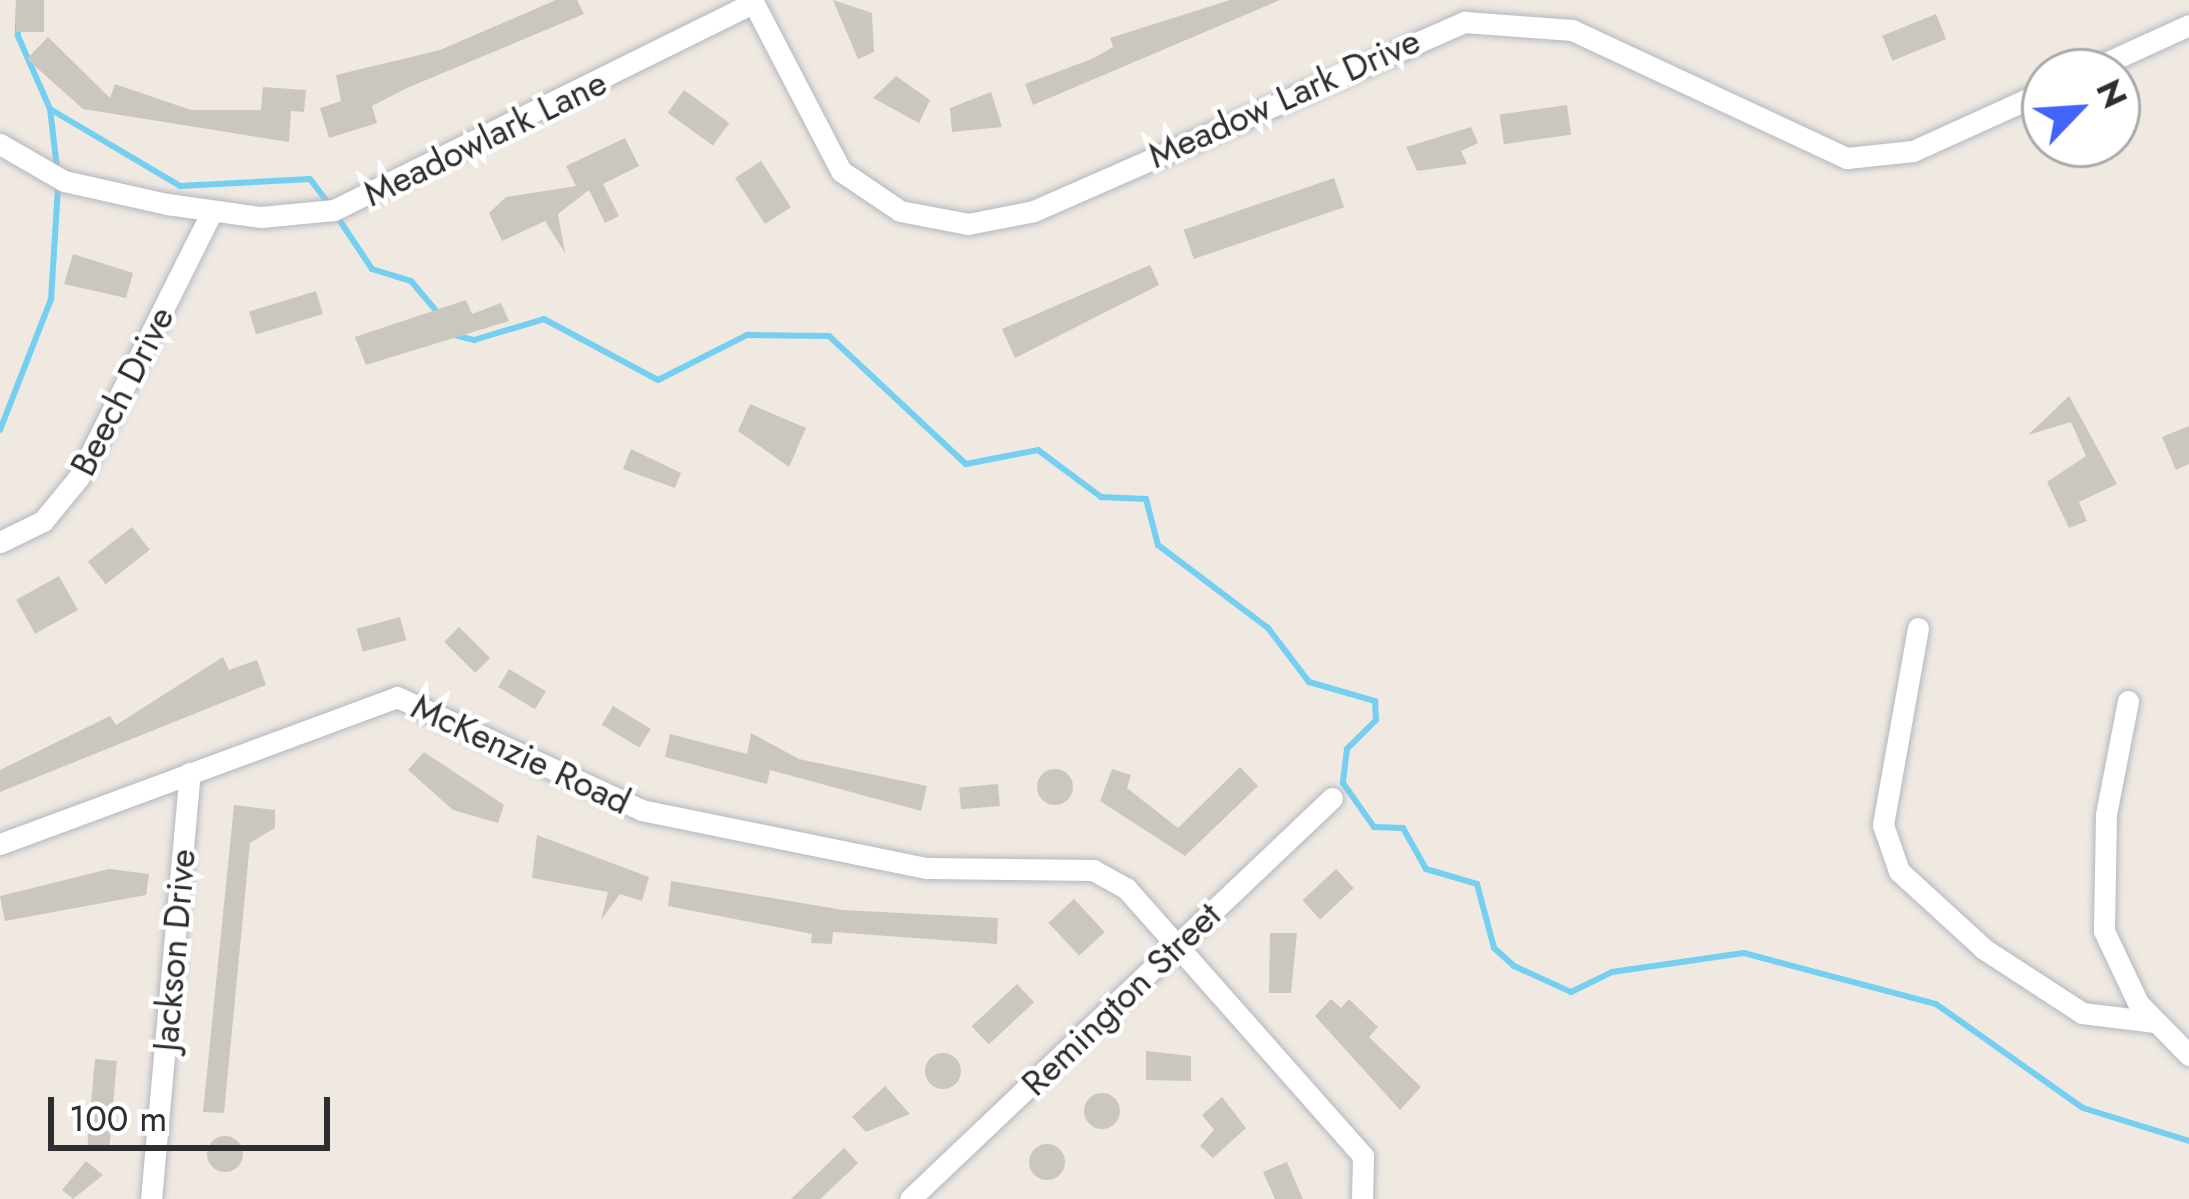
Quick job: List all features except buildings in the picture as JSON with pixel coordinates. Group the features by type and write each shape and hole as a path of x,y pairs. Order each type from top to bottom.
{"street":[{"name":"Meadow Lark Drive","path":"753,1 841,171 900,211 968,224 1034,211 1465,22 1572,30 1847,158 1913,151 2021,102"},
{"name":"Meadowlark Lane","path":"0,144 64,181 212,211 296,216 366,200 753,1"},
{"path":"2139,48 2189,25"},
{"name":"Beech Drive","path":"0,542 43,521 80,477 212,211"},
{"path":"1918,628 1883,825 1899,871 1984,949 2082,1013 2155,1022"},
{"name":"McKenzie Road","path":"0,844 397,697 641,810 928,868 1093,870 1126,888 1363,1156 1362,1199"},
{"path":"2128,701 2101,908 2121,972 2155,1022 2189,1055"},
{"name":"Jackson Drive","path":"151,1199 190,773"},
{"name":"Remington Street","path":"910,1199 1332,798"}],"waterway":[{"path":"19,0 18,36 50,109 57,168"},
{"path":"50,109 180,186 310,179 329,204"},
{"path":"0,430 51,299 58,187"},
{"path":"336,215 372,269 411,281 438,313"},
{"path":"451,334 474,340 544,319 658,380 747,335 829,336 966,464 1038,450 1101,497 1146,499 1158,545 1268,628 1309,682 1375,701 1376,720 1347,749 1343,783 1374,827 1403,828 1426,869 1477,884 1494,948 1514,966 1571,992 1612,972 1744,953 1936,1004 2083,1108 2189,1141"}]}
